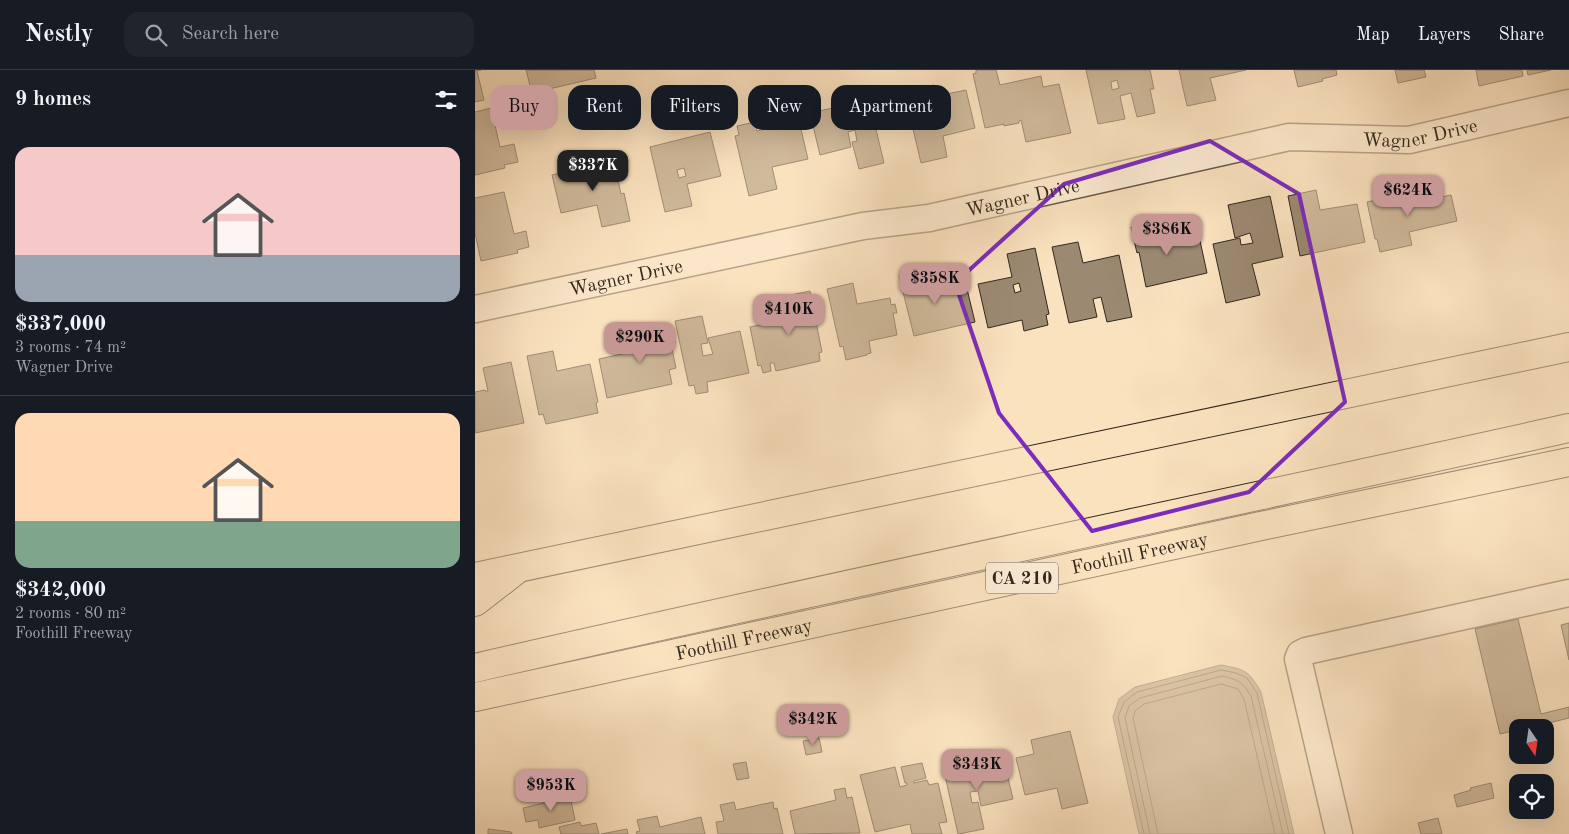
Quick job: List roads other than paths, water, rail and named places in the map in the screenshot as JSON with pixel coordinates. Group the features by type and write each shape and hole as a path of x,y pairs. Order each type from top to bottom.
{"highway":[{"path":"475,577 1569,347"},
{"path":"475,668 1569,428"},
{"name":"Foothill Freeway","path":"475,697 1261,526 1569,462"},
{"path":"475,602 520,567"}],"street":[{"name":"Wagner Drive","path":"475,309 863,226 929,218 1289,137 1409,140 1569,103"},
{"path":"1339,834 1298,659 1300,654 1306,651 1569,593"}],"water":[{"path":"1221,665 1245,672 1253,679 1261,692 1294,834 1139,834 1113,717 1119,699 1135,687"}]}
